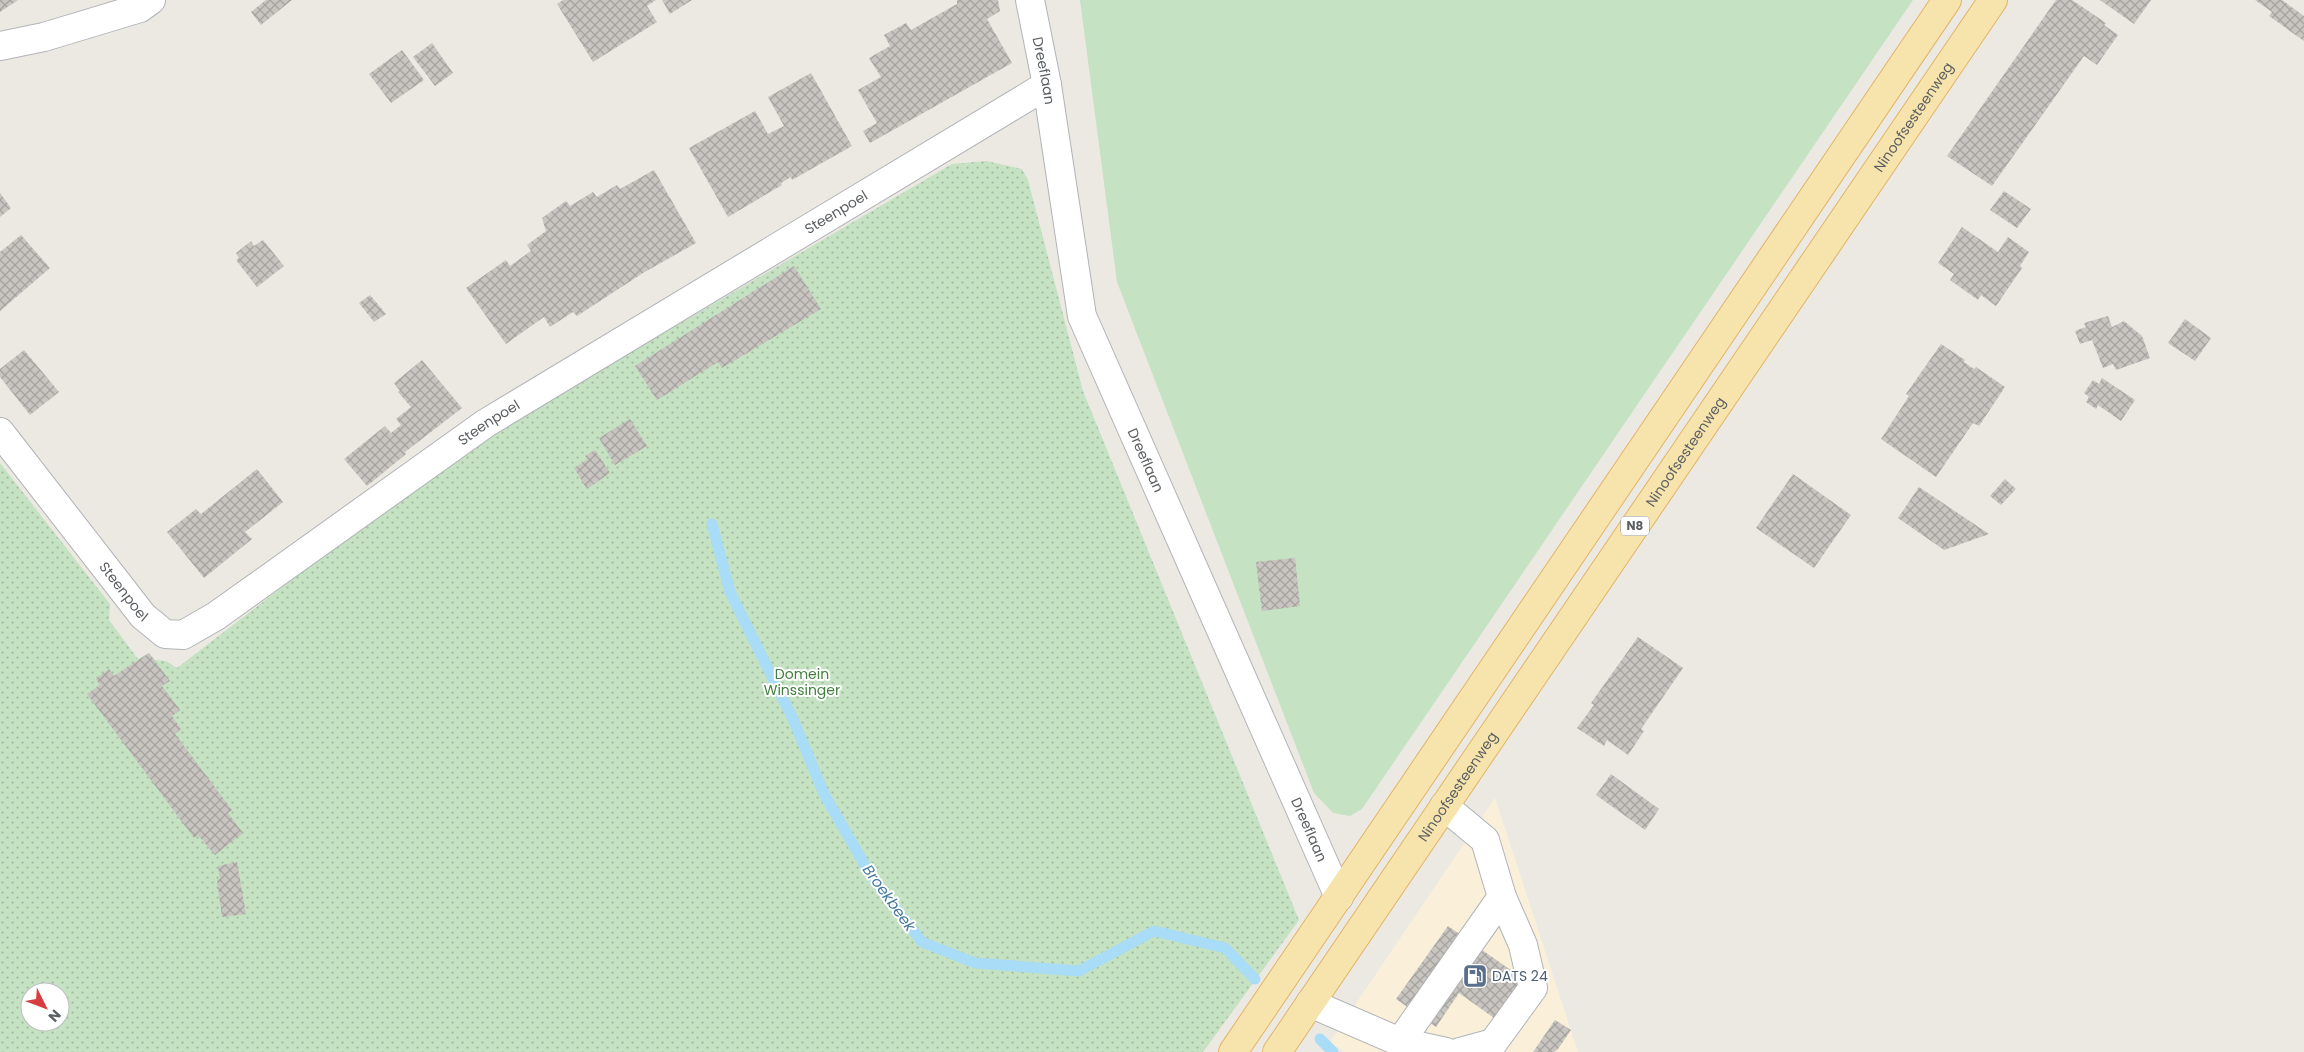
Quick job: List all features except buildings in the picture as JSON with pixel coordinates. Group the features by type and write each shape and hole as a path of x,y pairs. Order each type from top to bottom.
{"main road":[{"name":"N8","path":"1233,1052 1947,0"},
{"name":"Ninoofsesteenweg","path":"1277,1052 1993,0"}],"street":[{"path":"0,46 44,37 140,8 151,0"},
{"name":"Dreeflaan","path":"1030,0 1047,85 1082,316 1339,897"},
{"name":"Steenpoel","path":"0,432 143,616 165,634 183,636 216,616 486,423 1047,85"},
{"path":"1444,806 1484,840 1502,897 1523,945 1533,988 1493,1043 1460,1052"},
{"path":"1400,1042 1502,897"},
{"path":"1310,1003 1400,1042 1446,1052"}],"shaded area":[{"path":"1495,798 1578,1052 1344,1052 1330,1042"}],"green space":[{"path":"1080,0 1913,0 1362,809 1350,816 1333,813 1314,793 1117,282"},
{"name":"Domein Winssinger","path":"986,161 1022,169 1028,180 1083,391 1299,920 1203,1052 0,1052 0,463 110,604 109,620 138,659 149,653 155,660 166,661 177,668 446,461 952,164"}],"waterway":[{"name":"Broekbeek","path":"712,524 730,592 793,719 824,794 871,876 922,942 975,963 1079,971 1154,931 1225,948 1255,979"},
{"name":"Broekbeek","path":"1320,1039 1333,1052"}],"place":[{"name":"DATS 24","path":"1475,976"}]}
